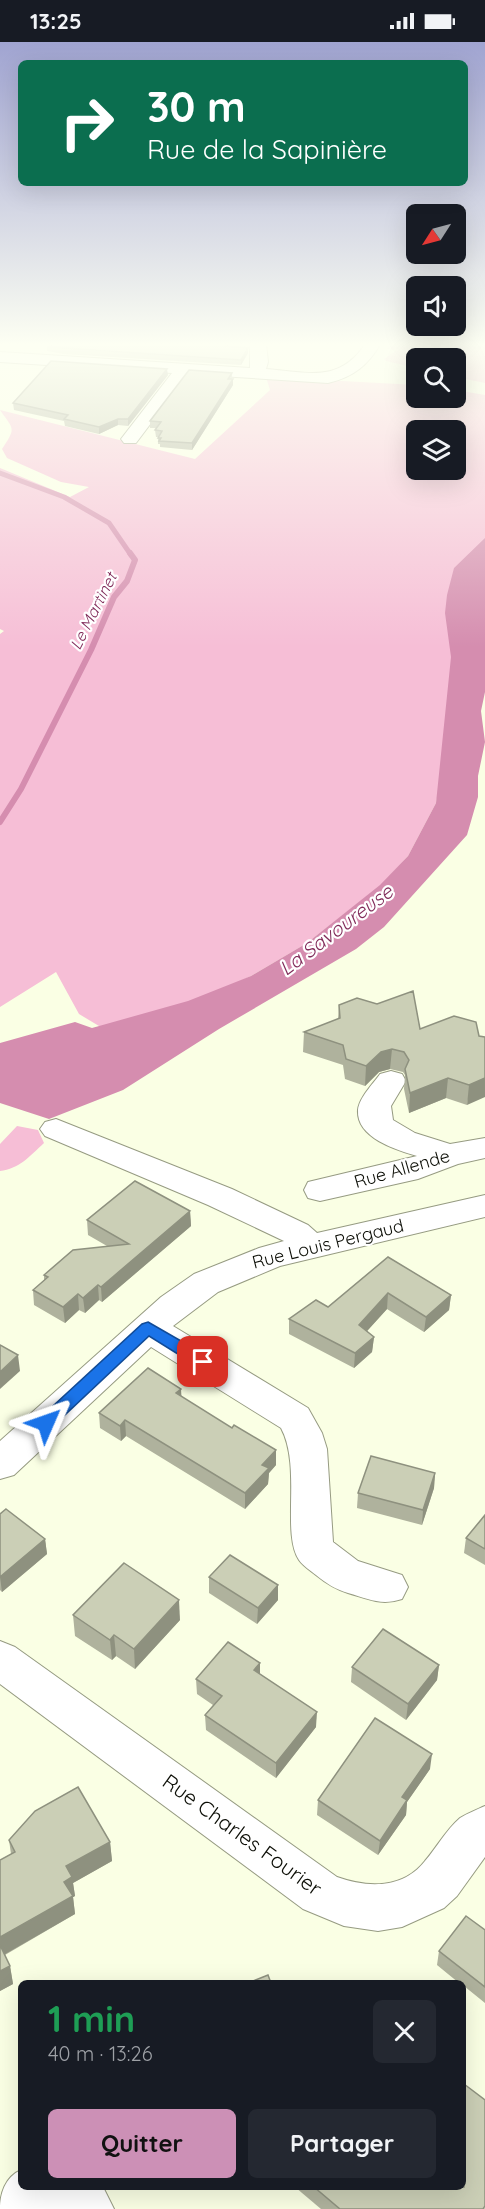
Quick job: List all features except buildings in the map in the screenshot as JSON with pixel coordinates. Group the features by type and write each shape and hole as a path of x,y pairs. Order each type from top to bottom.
{"street":[{"path":"391,1081 374,1108 375,1119 381,1128 396,1138 450,1155"},
{"path":"56,1129 220,1197 296,1233 310,1246"},
{"name":"Rue Allende","path":"320,1190 418,1168 450,1155 485,1148"},
{"name":"Rue Louis Pergaud","path":"0,1464 173,1306 206,1283 254,1262 310,1246 485,1206"},
{"path":"148,1328 295,1418 304,1431 314,1491 312,1539 314,1550 345,1575 387,1587"},
{"name":"Rue Charles Fourier","path":"0,1660 320,1893 340,1902 370,1910 401,1905 433,1889 462,1847 485,1828"},
{"path":"21,2209 37,2190"},
{"path":"67,2190 87,2209"}],"shaded area":[{"path":"5,444 136,444 195,459 211,444 406,444 406,480 466,480 466,444 485,444 485,546 436,803 408,856 381,885 307,943 251,976 139,1029 99,1026 79,1014 56,972 0,1007 0,634 4,631 0,629 0,468 70,497 89,487 61,482 7,458 2,449"},
{"path":"17,1126 38,1130 44,1143 19,1165 0,1171 0,1144"}],"water":[{"name":"La Savoureuse","path":"485,538 485,692 481,711 485,742 478,776 478,797 467,835 384,927 356,949 219,1029 123,1090 49,1119 0,1103 0,1043 75,1022 92,1028 188,1001 251,976 307,943 380,885 408,856 436,803 451,657 445,613 447,595 454,568"}],"waterway":[{"name":"Le Martinet","path":"0,473 64,497 109,523 131,555"},
{"name":"Le Martinet","path":"0,822 21,789 91,650 114,597 127,581 135,560 130,553"}],"route":[{"path":"46,1423 148,1328 203,1362"}]}
